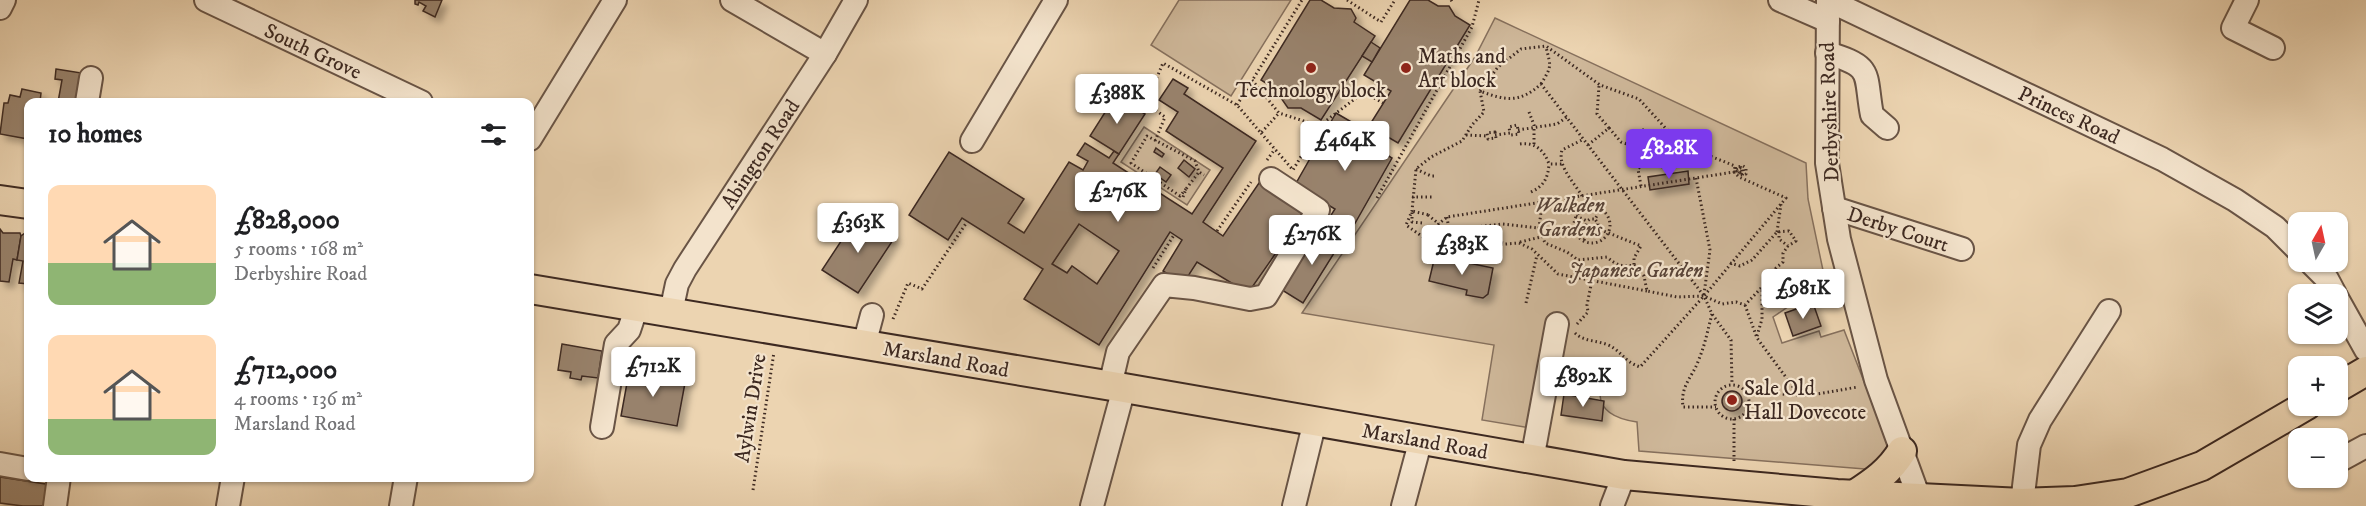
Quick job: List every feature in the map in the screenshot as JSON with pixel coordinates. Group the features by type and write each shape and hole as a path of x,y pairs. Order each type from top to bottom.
{"main road":[{"path":"0,200 24,203"},
{"name":"Marsland Road","path":"534,290 1624,475 1734,485 1842,499 1985,504 2130,499 2202,466 2288,416"},
{"path":"1842,499 1879,479 1893,465 1902,451"}],"street":[{"path":"0,8 4,0"},
{"name":"South Grove","path":"206,0 413,98"},
{"path":"534,132 615,0"},
{"path":"732,0 825,54"},
{"name":"Abington Road","path":"671,312 677,284 685,269 825,54 856,0"},
{"path":"972,141 1056,0"},
{"name":"Princes Road","path":"1780,0 1828,7 2162,159 2276,226 2288,239"},
{"path":"2247,0 2233,28 2273,48"},
{"name":"Derbyshire Road","path":"1828,7 1827,163 1839,239 1877,384 1921,502"},
{"path":"1827,53 1845,58 1867,73 1872,115 1887,128"},
{"path":"88,98 91,78"},
{"path":"1092,506 1117,387 1118,352 1164,285 1194,288 1250,299 1266,296 1318,210 1263,174"},
{"name":"Derby Court","path":"1834,208 1962,249"},
{"path":"2319,272 2329,284"},
{"path":"602,428 616,344 629,330 637,306"},
{"path":"2022,503 2029,445 2040,420 2109,311"},
{"path":"864,345 883,317"},
{"path":"1532,460 1557,324"},
{"path":"2348,337 2359,374"},
{"path":"1294,506 1315,421"},
{"path":"1403,506 1421,439"},
{"path":"2348,456 2366,446"},
{"path":"0,465 24,468"},
{"path":"1612,506 1624,475"},
{"path":"55,506 58,482"},
{"path":"228,506 232,482"},
{"path":"401,506 405,482"}],"path":[{"path":"1237,105 1302,0"},
{"path":"1347,0 1381,22 1395,0"},
{"path":"1377,198 1472,27 1479,0"},
{"path":"1480,91 1497,98 1510,99 1529,95 1548,75 1551,65 1546,46"},
{"path":"1422,223 1412,222 1412,197 1416,169 1431,157 1462,141 1484,111 1480,91 1498,67 1521,49 1546,46 1600,85 1639,99 1680,144 1735,166 1734,172"},
{"path":"1155,141 1165,117 1146,103 1163,63 1237,105 1293,170 1319,126 1364,92 1383,103"},
{"path":"1252,80 1279,113 1319,126"},
{"path":"1541,84 1704,296 1712,314 1731,340 1732,384"},
{"path":"1600,85 1597,114 1621,142 1633,146 1646,162"},
{"path":"1529,112 1534,127 1534,144"},
{"path":"1261,133 1279,113"},
{"path":"1466,135 1496,138 1495,135 1510,133 1509,127 1517,125 1518,130 1557,124 1567,117"},
{"path":"1588,145 1609,128"},
{"path":"1643,143 1648,136 1665,128"},
{"path":"1642,129 1656,146 1662,147 1662,153 1670,164"},
{"path":"1199,172 1180,196 1131,163 1147,136 1195,161 1199,172 1204,175"},
{"path":"1584,139 1562,150 1562,164 1585,196 1589,206"},
{"path":"1520,144 1534,144 1541,150 1549,164 1544,182 1531,192"},
{"path":"1659,168 1670,164 1680,144"},
{"path":"1641,186 1638,169 1655,152 1656,146"},
{"path":"1217,231 1263,174 1275,149"},
{"path":"1655,152 1662,153"},
{"path":"1549,164 1562,164"},
{"path":"1424,236 1447,217 1738,172 1737,171 1740,168 1742,168 1743,173 1740,174 1742,175 1744,173 1743,168 1739,167 1735,170 1736,166 1746,168 1746,174 1739,176 1738,173 1742,172 1741,169 1739,170"},
{"path":"1416,169 1435,176"},
{"path":"1592,280 1586,316 1577,323 1575,332 1577,336 1609,345 1618,351 1628,363 1640,367 1704,296 1786,198 1739,177 1734,172"},
{"path":"1696,178 1710,250 1704,296"},
{"path":"1183,197 1186,189"},
{"path":"1412,197 1432,196"},
{"path":"1539,203 1541,212 1539,228 1545,243 1567,252 1578,260 1607,257 1614,264 1626,266 1634,264"},
{"path":"1782,203 1779,239 1788,246"},
{"path":"1589,206 1601,208 1610,220 1608,234 1597,242 1584,241 1574,229 1576,216 1589,206"},
{"path":"1596,228 1595,219 1601,208"},
{"path":"1412,211 1420,211 1429,215 1439,224"},
{"path":"1412,211 1407,225 1430,242 1467,247 1519,243 1574,229"},
{"path":"1576,216 1587,221 1595,219"},
{"path":"1447,217 1449,230"},
{"path":"1587,221 1586,225 1590,230"},
{"path":"883,317 908,283 922,289 967,222"},
{"path":"1449,230 1502,224 1539,228"},
{"path":"1584,241 1590,230 1596,228 1641,246 1634,258 1634,264 1644,276 1647,291"},
{"path":"1449,230 1506,243"},
{"path":"1730,263 1740,266 1752,260 1778,231 1789,231 1796,241 1783,253 1783,262 1776,268 1771,282 1762,287 1745,305"},
{"path":"1519,243 1537,254 1558,274 1677,297 1704,296 1722,304 1736,302 1745,305"},
{"path":"1526,303 1537,254"},
{"path":"1757,338 1762,319 1762,287"},
{"path":"1745,305 1757,338 1799,395"},
{"path":"1712,314 1699,361 1687,379 1682,398 1683,407 1716,407"},
{"name":"Aylwin Drive","path":"753,490 777,330"},
{"path":"1747,392 1763,390 1781,395 1799,395 1877,384"},
{"path":"1738,385 1747,392 1748,409 1740,417 1734,419 1723,416 1716,407 1715,396 1722,387 1738,385"},
{"path":"1734,419 1734,485"}],"green space":[{"path":"1179,0 1291,0 1231,96 1151,45"},
{"name":"Walkden Gardens","path":"1495,18 1806,163 1808,199 1824,275 1798,283 1801,298 1773,317 1782,343 1819,331 1821,337 1844,330 1889,447 1883,457 1865,469 1639,451 1637,422 1614,415 1601,402 1603,375 1556,366 1543,430 1482,420 1494,345 1302,313 1475,57"},
{"path":"1144,127 1210,170 1187,205 1121,162"},
{"path":"1079,224 1119,251 1097,284 1072,266 1067,273 1052,264"}],"building":[{"path":"415,0 442,0 435,17 423,11 426,6 419,2 418,5 415,4"},
{"name":"Technology block","path":"1310,0 1321,0 1334,8 1351,9 1356,18 1354,22 1375,36 1321,120 1301,108 1288,108 1281,98 1283,94 1261,80"},
{"name":"Maths and Art block","path":"1410,0 1428,0 1438,6 1449,6 1455,16 1470,25 1398,143 1369,126 1391,91 1364,75"},
{"path":"1371,42 1380,48 1372,62 1362,56"},
{"path":"56,69 88,74 84,98 59,98 62,80 55,79"},
{"path":"1173,79 1188,88 1184,94 1256,141 1203,222 1223,236 1259,183 1308,213 1288,241 1285,240 1248,293 1197,262 1183,284 1163,271 1182,240 1170,232 1099,345 1024,299 1043,269 962,218 948,240 909,215 949,152 1024,199 1008,223 1024,233 1069,162 1083,170 1088,161 1077,155 1085,143 1109,158 1114,151 1119,154 1113,163 1192,214 1223,168 1166,131 1178,112 1159,100","holes":["1079,224 1119,251 1097,284 1072,266 1067,273 1052,264"]},
{"path":"22,89 41,93 40,98 24,98 24,138 0,134 4,103 8,103 10,95 20,97"},
{"path":"1116,95 1145,114 1119,154 1090,136"},
{"path":"1336,113 1384,141 1379,150 1392,158 1345,241 1324,226 1335,209 1295,185"},
{"path":"1156,148 1164,154 1162,157 1154,152"},
{"path":"1184,160 1195,169 1189,177 1178,168"},
{"path":"1160,167 1171,175 1166,182 1155,174"},
{"path":"1688,171 1689,184 1650,190 1648,177"},
{"path":"859,214 895,237 858,293 822,270"},
{"path":"0,229 3,233 20,233 21,236 17,260 13,259 9,282 0,281"},
{"path":"1321,229 1341,242 1303,303 1282,290"},
{"path":"24,234 24,284 19,283 23,261 17,260 21,236"},
{"path":"1435,256 1493,268 1488,294 1483,298 1466,295 1467,290 1429,281"},
{"path":"1813,303 1821,326 1793,336 1785,313"},
{"path":"562,344 602,351 598,378 582,376 581,380 570,378 571,372 558,370"},
{"path":"643,369 670,374 669,380 685,383 677,426 621,416 629,372 642,375"},
{"name":"Sale Old Hall Dovecote","path":"1732,391 1739,394 1742,401 1739,408 1732,411 1725,408 1722,401 1725,394"},
{"path":"1564,394 1604,401 1602,421 1561,415"},
{"path":"0,477 52,485 49,506 0,503"}],"place":[{"name":"Technology block","path":"1311,68"},
{"name":"Maths and Art block","path":"1406,68"},
{"name":"Sale Old Hall Dovecote","path":"1732,400"}],"park label":[{"name":"Japanese Garden","path":"1636,270"}]}
